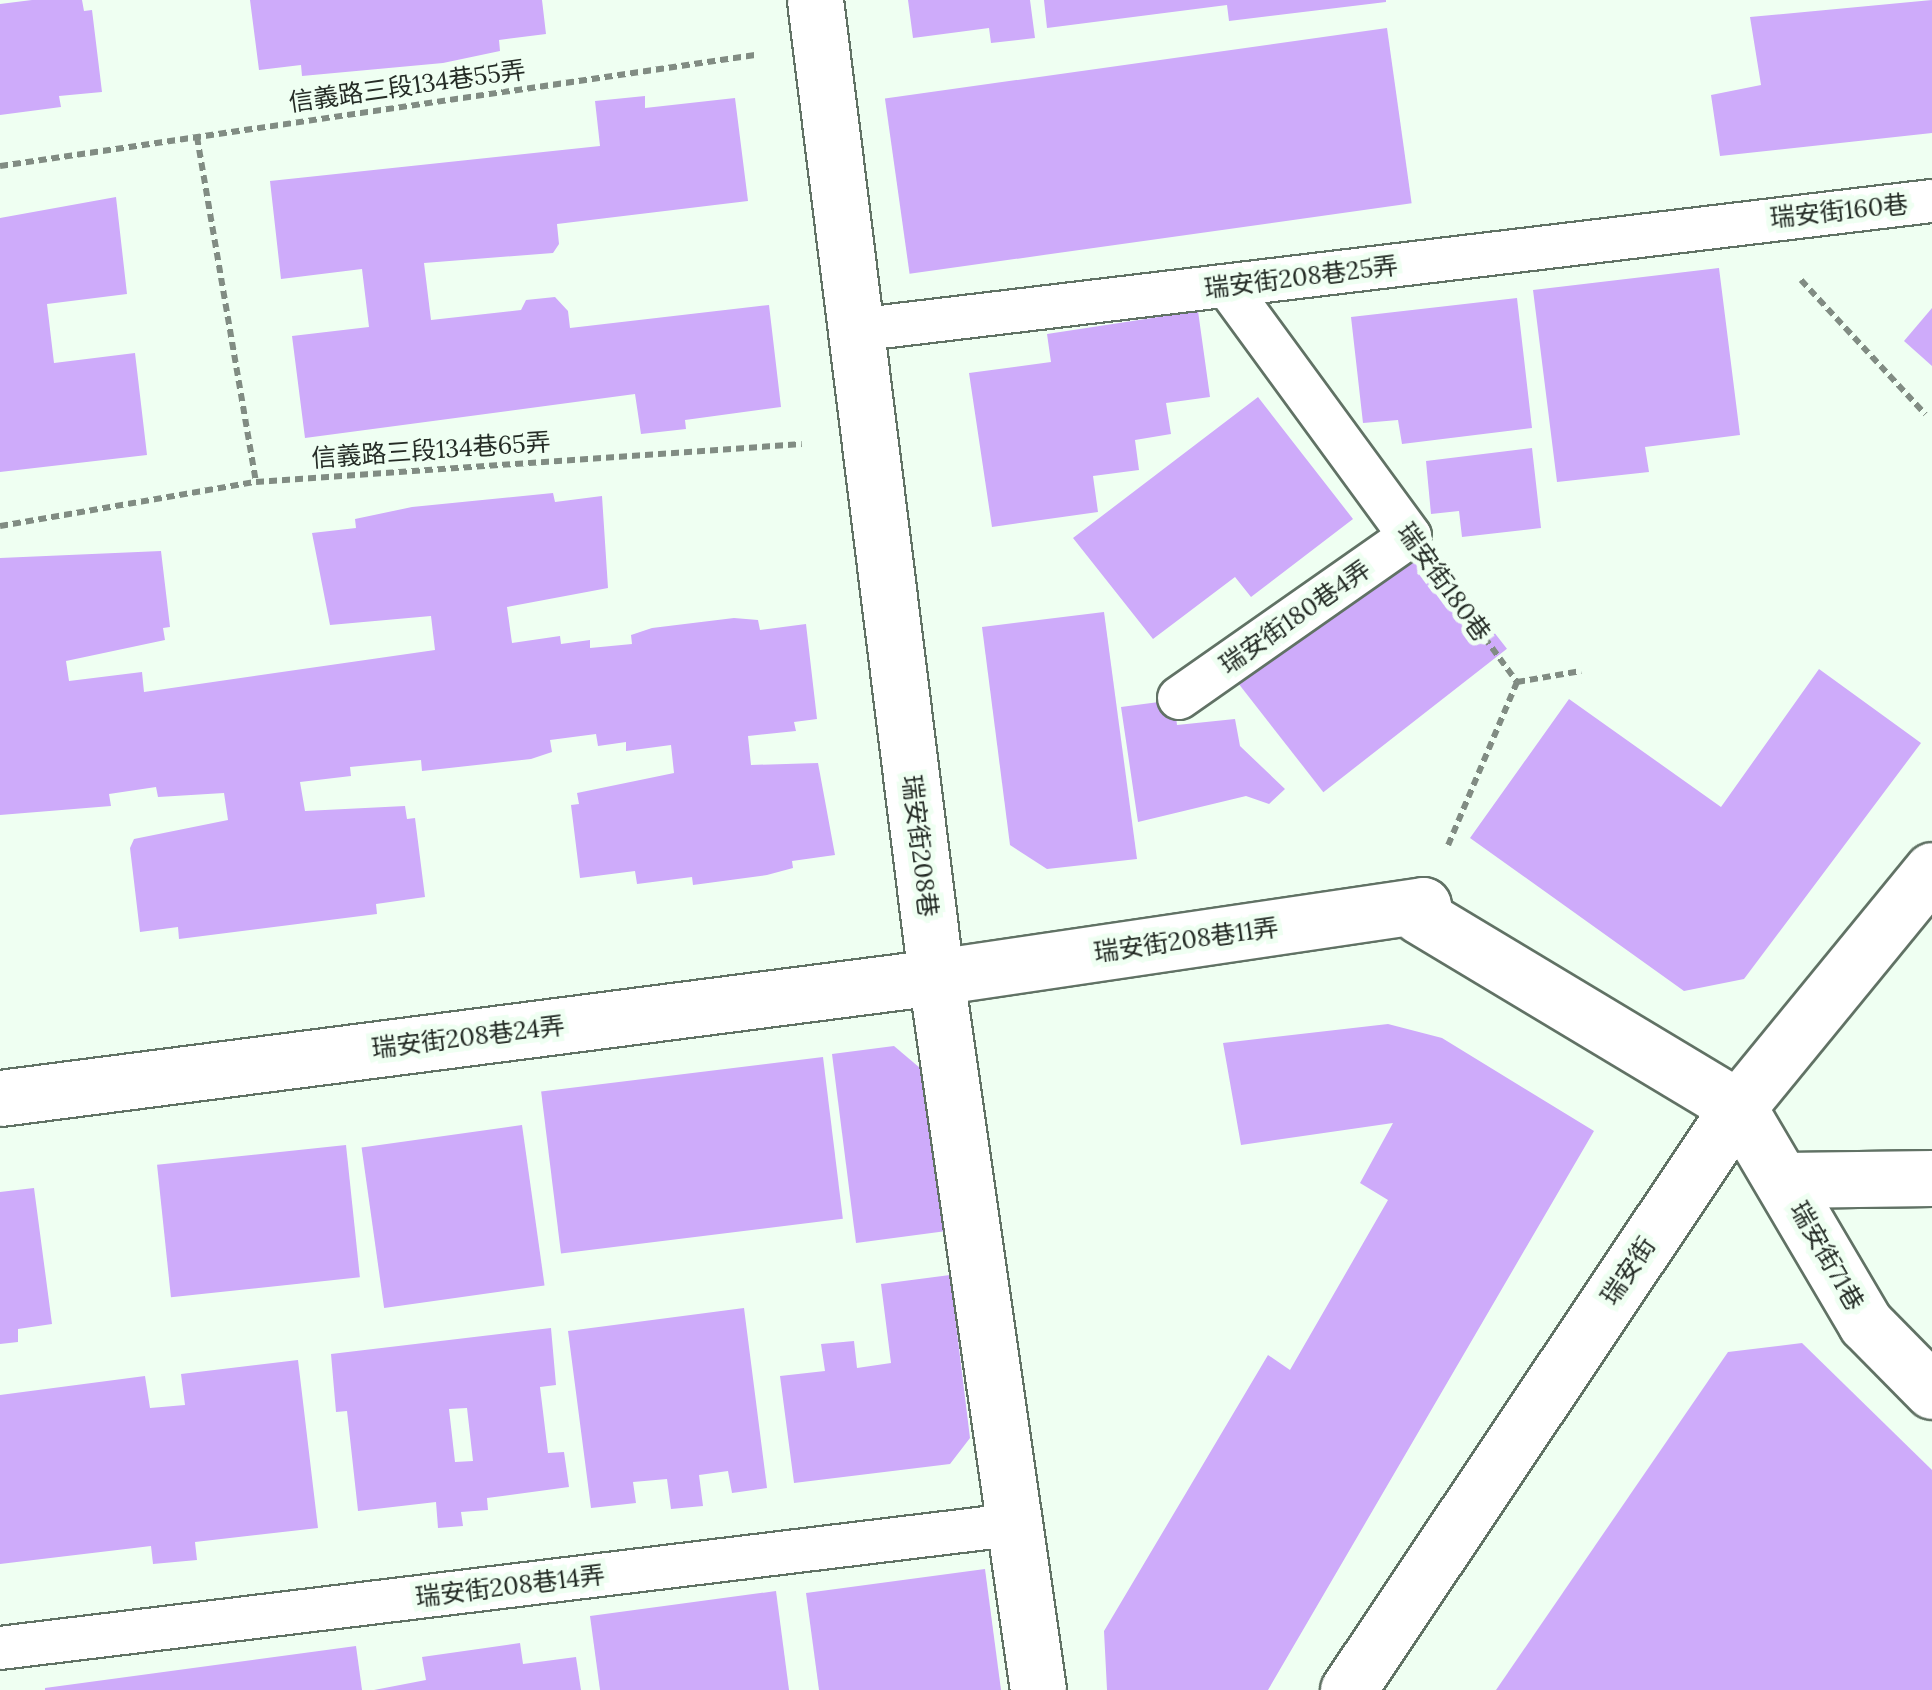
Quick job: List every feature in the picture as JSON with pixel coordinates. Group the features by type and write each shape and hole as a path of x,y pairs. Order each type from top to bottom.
{"street":[{"name":"瑞安街208巷","path":"818,23 936,977 1019,1524 1038,1690"},
{"name":"瑞安街","path":"1348,1690 1738,1108 1932,870"},
{"name":"瑞安街208巷11弄","path":"936,977 1422,911"},
{"path":"1422,911 1738,1108"},
{"name":"瑞安街208巷24弄","path":"0,1098 936,977"},
{"name":"瑞安街71巷","path":"1738,1108 1866,1324 1932,1390"},
{"path":"1784,1180 1932,1178"}],"lane":[{"name":"瑞安街160巷","path":"1746,220 1932,201"},
{"name":"瑞安街208巷25弄","path":"856,330 1746,220"},
{"name":"瑞安街180巷","path":"1228,287 1410,536"},
{"name":"瑞安街180巷4弄","path":"1179,698 1410,536"},
{"name":"瑞安街208巷14弄","path":"0,1648 1019,1524"}],"path":[{"name":"信義路三段134巷55弄","path":"0,166 197,137 818,23"},
{"path":"197,137 256,482"},
{"path":"1746,220 1925,414"},
{"name":"信義路三段134巷65弄","path":"0,526 256,482 868,439"},
{"name":"瑞安街180巷","path":"1410,536 1517,682"},
{"path":"1422,911 1517,682 1581,671"}],"building":[{"path":"82,0 84,11 92,10 102,92 59,96 61,107 0,115 0,4"},
{"path":"250,0 542,0 546,34 499,40 500,51 443,63 302,76 301,65 259,70"},
{"path":"908,0 1030,0 1035,38 991,43 989,28 913,38"},
{"path":"1044,0 1386,2 1229,21 1227,5 1047,28"},
{"path":"1932,0 1932,133 1720,156 1711,95 1761,85 1750,17"},
{"path":"1387,28 1412,203 910,274 885,99"},
{"path":"645,96 645,108 735,98 748,201 557,224 559,244 553,253 424,263 431,320 521,310 526,300 555,297 568,311 570,328 769,305 781,407 685,420 686,429 641,434 635,394 305,438 292,336 369,327 362,269 281,279 270,181 600,146 595,101"},
{"path":"116,197 127,294 47,304 54,363 135,353 147,455 0,472 0,218"},
{"path":"1719,268 1740,435 1645,447 1649,472 1557,482 1533,290"},
{"path":"1517,298 1532,428 1402,444 1398,420 1363,423 1351,317"},
{"path":"1932,308 1932,366 1904,341"},
{"path":"1198,311 1210,397 1166,403 1171,434 1135,440 1139,470 1093,476 1098,512 992,527 969,373 1051,362 1047,334"},
{"path":"1258,397 1353,519 1251,597 1235,577 1153,639 1073,538"},
{"path":"1532,448 1541,528 1462,537 1459,511 1431,514 1426,461"},
{"path":"553,493 555,502 602,496 608,588 507,607 512,643 560,636 561,644 590,640 590,648 632,644 631,635 652,628 734,618 758,620 760,630 806,624 817,719 794,722 796,731 748,736 751,765 818,763 835,855 792,861 793,868 767,875 693,885 692,877 637,884 635,871 580,878 571,805 579,804 577,793 674,773 671,745 626,751 626,742 598,746 596,734 550,740 552,752 531,759 422,771 421,760 350,767 351,776 300,782 305,811 405,806 407,819 415,818 425,897 376,904 377,914 179,939 178,927 140,932 130,848 134,839 228,820 224,793 158,797 156,787 109,794 111,806 0,815 0,558 161,551 170,627 163,628 165,640 66,661 69,681 142,672 144,692 435,650 431,616 330,625 312,533 356,528 355,519 412,507"},
{"path":"1422,540 1507,649 1323,792 1238,683"},
{"path":"1104,612 1137,859 1047,869 1010,845 982,627"},
{"path":"1819,669 1921,743 1744,979 1684,991 1470,838 1569,699 1721,807"},
{"path":"1174,700 1177,725 1235,719 1240,746 1285,789 1269,804 1246,796 1138,822 1121,707"},
{"path":"1388,1024 1442,1038 1594,1131 1268,1690 1107,1690 1104,1631 1268,1355 1290,1370 1388,1200 1360,1183 1393,1123 1241,1145 1223,1043"},
{"path":"894,1046 933,1079 954,1230 856,1243 832,1054"},
{"path":"823,1057 843,1219 561,1253 541,1092"},
{"path":"522,1125 545,1285 384,1308 362,1148"},
{"path":"346,1145 360,1277 171,1297 157,1165"},
{"path":"34,1188 52,1324 18,1329 18,1342 0,1344 0,1192"},
{"path":"950,1275 970,1438 950,1464 794,1483 780,1376 825,1371 821,1344 854,1341 857,1368 891,1363 881,1284"},
{"path":"744,1308 767,1488 732,1493 728,1471 699,1475 703,1506 671,1509 667,1479 633,1482 636,1503 591,1508 568,1331"},
{"path":"551,1328 556,1385 540,1387 548,1453 564,1452 569,1487 487,1498 488,1510 461,1512 463,1526 438,1528 436,1502 358,1511 347,1411 336,1412 331,1354","holes":["467,1408 473,1461 455,1462 449,1409"]},
{"path":"1802,1343 1932,1470 1932,1690 1496,1690 1728,1352"},
{"path":"298,1360 318,1528 195,1542 197,1560 153,1564 151,1546 0,1564 0,1395 145,1376 150,1408 185,1405 181,1374"},
{"path":"985,1569 1001,1690 819,1690 806,1593"},
{"path":"776,1591 789,1690 600,1690 590,1616"},
{"path":"520,1643 523,1664 576,1657 581,1690 374,1690 426,1680 422,1657"},
{"path":"356,1646 362,1690 45,1690 45,1688"}]}
